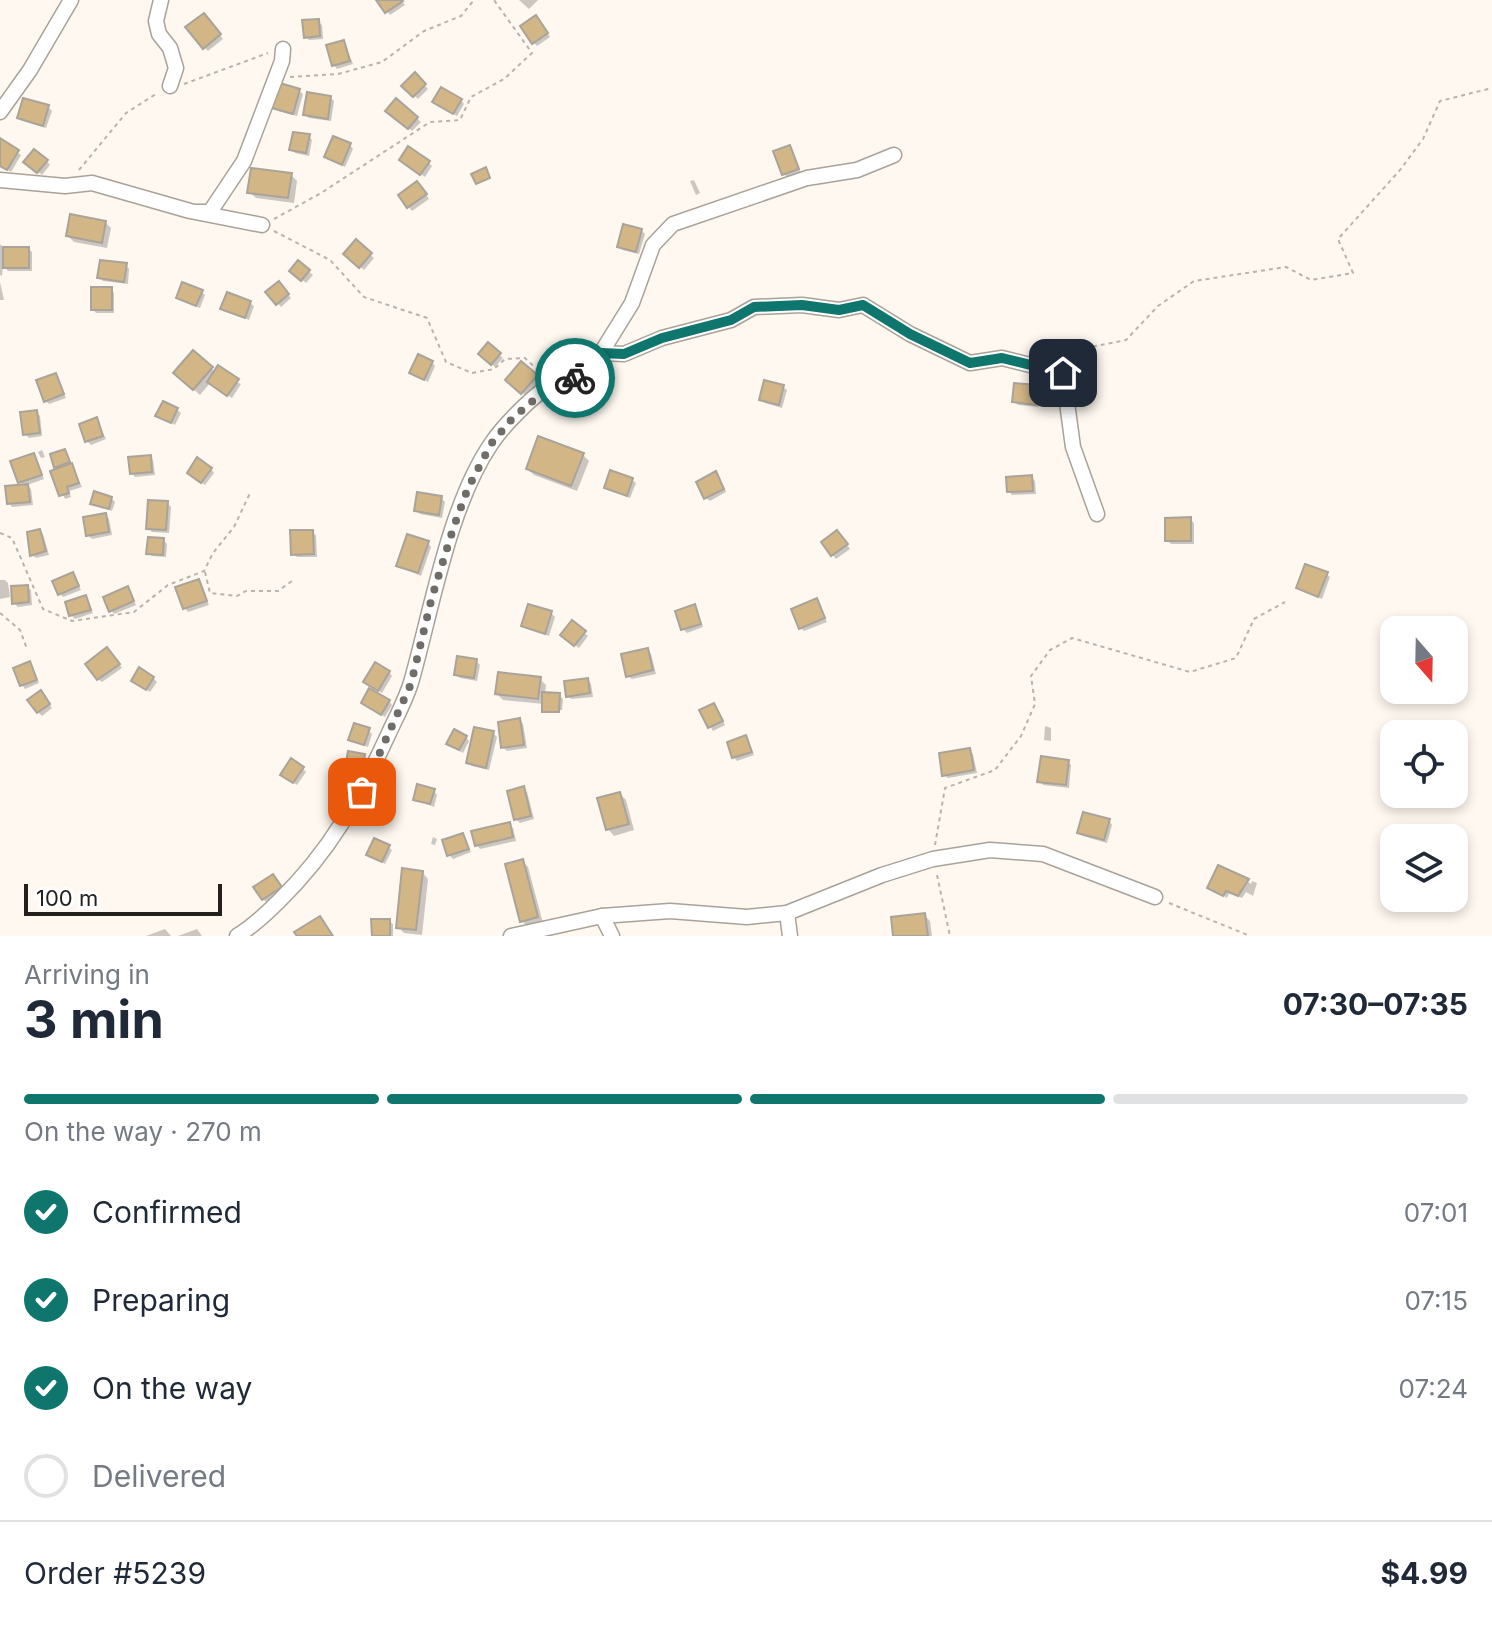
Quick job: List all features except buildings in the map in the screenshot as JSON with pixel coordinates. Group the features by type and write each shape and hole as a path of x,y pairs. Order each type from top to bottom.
{"street":[{"path":"0,112 71,0"},
{"path":"161,0 156,21 176,68 170,86"},
{"path":"190,211 210,212 244,161 282,61 283,49"},
{"path":"237,936 251,928 281,899 327,848 362,792 411,684 432,597 468,488 491,444 512,419 551,385 575,378 601,353 632,303 653,245 673,224 807,178 857,170 894,155"},
{"path":"0,180 65,186 92,183 190,211 262,225"},
{"path":"601,353 624,354 662,338 731,320 754,307 802,305 839,310 863,305 910,334 970,363 1002,358 1063,373 1073,447 1097,514"},
{"path":"511,936 602,916 670,911 747,917 787,913 882,875 933,859 990,850 1043,854 1155,897"},
{"path":"787,913 790,936"},
{"path":"602,916 612,936"}],"path":[{"path":"273,82 293,76 338,74 382,62 424,31 461,16 474,0"},
{"path":"262,225 321,193 430,122 460,120 471,97 504,79 532,53 494,0"},
{"path":"65,186 126,113 170,86 190,83 240,62 283,49"},
{"path":"1030,350 1059,343 1091,347 1126,340 1158,306 1194,281 1286,267 1311,280 1353,273 1338,239 1400,170 1423,139 1440,101 1492,88"},
{"path":"262,225 330,260 364,297 427,318 446,362 472,373 494,369 505,359 525,358 551,385"},
{"path":"251,491 234,527 213,553 204,571 210,593 237,596 246,591 278,591 292,581"},
{"path":"0,533 12,538 43,609 72,621 134,612 168,585 204,571"},
{"path":"950,936 933,859 945,788 995,770 1021,736 1035,704 1031,676 1050,650 1072,638 1190,672 1236,658 1254,619 1285,602"},
{"path":"0,613 20,630 27,649"},
{"path":"1155,897 1250,936"}],"way so far":[{"path":"362,792 411,684 432,597 468,488 491,444 512,419 551,385 575,378"}],"route":[{"path":"575,378 601,353 624,354 662,338 731,320 754,307 802,305 839,310 863,305 910,334 970,363 1002,358 1063,373"}]}
